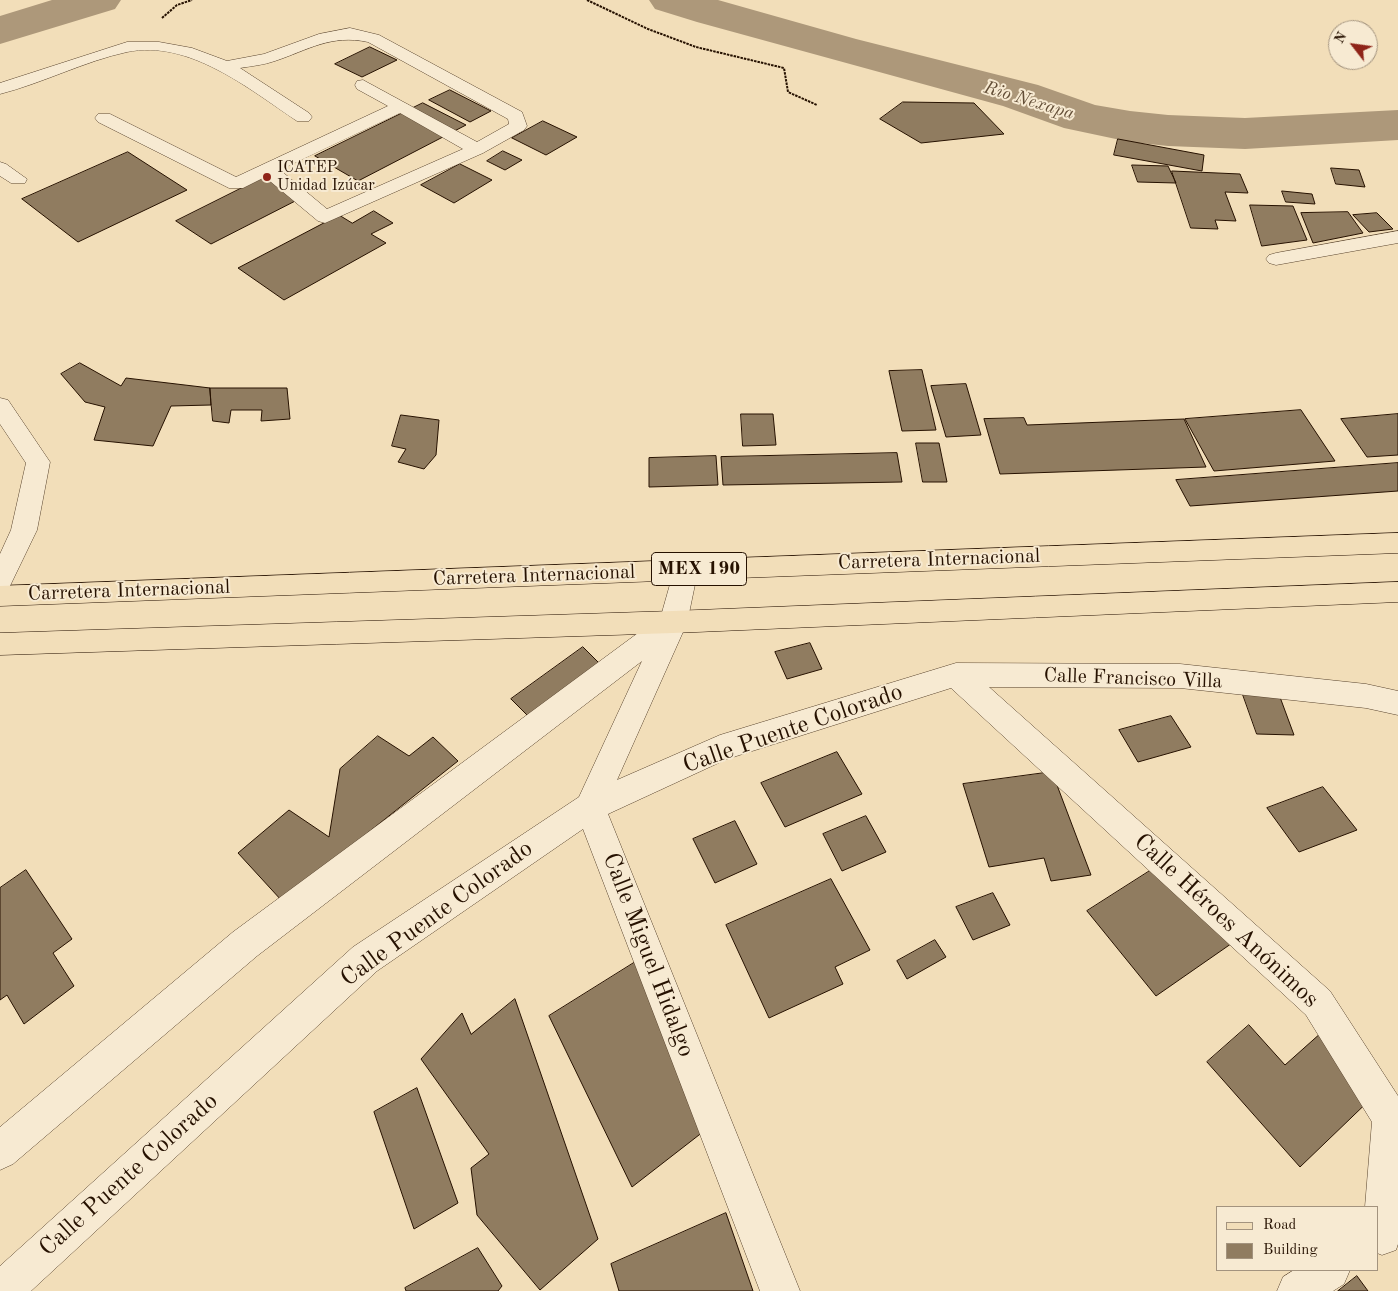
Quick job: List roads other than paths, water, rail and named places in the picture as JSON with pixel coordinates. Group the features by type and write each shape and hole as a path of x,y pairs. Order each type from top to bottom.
{"main road":[{"name":"Carretera Internacional","path":"0,596 1398,543"},
{"path":"0,644 673,622 1398,592"}],"street":[{"path":"226,66 268,58 325,37 350,33 373,38 516,116 518,126 477,149 325,217 267,169"},
{"path":"0,89 127,47 159,47 192,53 226,66 303,117"},
{"path":"363,85 399,107 477,149"},
{"path":"104,118 236,184 399,107"},
{"path":"0,168 18,179"},
{"path":"1276,259 1398,237"},
{"path":"0,406 38,462 24,530 0,581"},
{"path":"590,807 673,622 685,570"},
{"path":"0,1151 245,944 673,622"},
{"name":"Calle Puente Colorado","path":"2,1291 365,959 590,807 720,748 956,675"},
{"name":"Calle Francisco Villa","path":"956,675 1180,676 1366,696 1398,702"},
{"name":"Calle Héroes Anónimos","path":"956,675 1318,1003 1391,1118 1385,1237"},
{"name":"Calle Miguel Hidalgo","path":"590,807 780,1291"},
{"path":"1297,1291 1328,1271"}],"waterway":[{"name":"Rio Nexapa","path":"0,30 99,0"},
{"name":"Rio Nexapa","path":"671,0 797,37 1020,96 1093,120 1130,126 1207,133 1284,133 1398,125"}],"place":[{"name":"ICATEP Unidad Izúcar","path":"267,177"}]}
